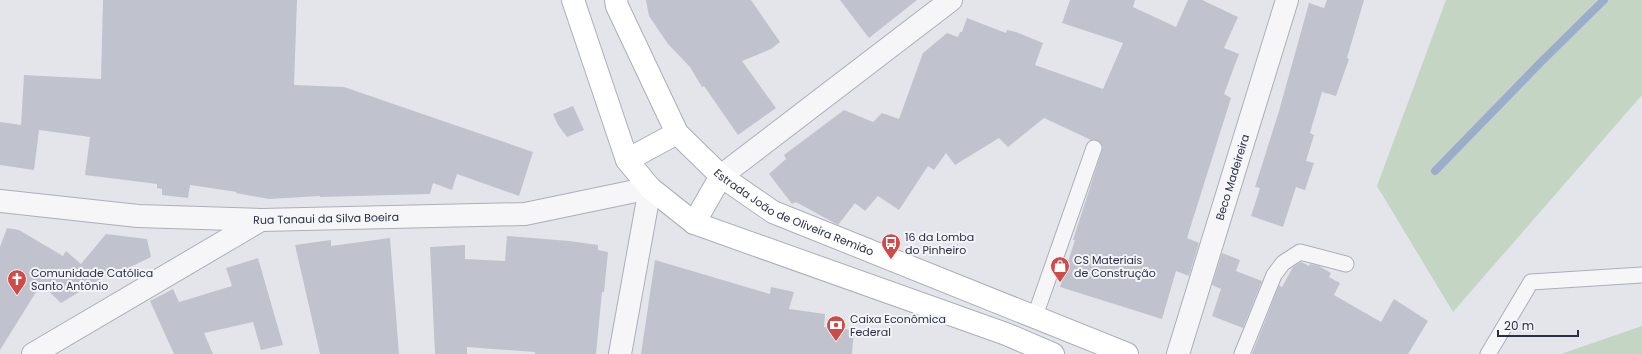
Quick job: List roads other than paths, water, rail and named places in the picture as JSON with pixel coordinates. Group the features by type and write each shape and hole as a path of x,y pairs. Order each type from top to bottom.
{"main road":[{"path":"573,0 626,160 650,188 694,223 1006,334 1053,354"},
{"name":"Estrada João de Oliveira Remião","path":"616,0 617,6 677,133 721,176 773,212 1127,354"},
{"path":"626,160 677,133"},
{"path":"694,223 721,176"}],"street":[{"path":"721,176 951,0"},
{"name":"Beco Madeireira","path":"1178,354 1287,0"},
{"path":"620,354 650,188"},
{"name":"Rua Tanaui da Silva Boeira","path":"0,202 138,216 261,220 525,214 650,188"},
{"path":"33,354 261,220"}],"lane":[{"path":"1035,316 1094,148"},
{"path":"1242,354 1274,275 1283,263 1300,252 1346,264"},
{"path":"1488,354 1531,282 1642,275"}],"waterway":[{"path":"1435,171 1540,63 1604,0"}],"place":[{"name":"16 da Lomba do Pinheiro","path":"891,260"},
{"name":"CS Materiais de Construção","path":"1060,283"},
{"name":"Comunidade Católica Santo Antônio","path":"17,296"},
{"name":"Caixa Econômica Federal","path":"836,342"}]}
